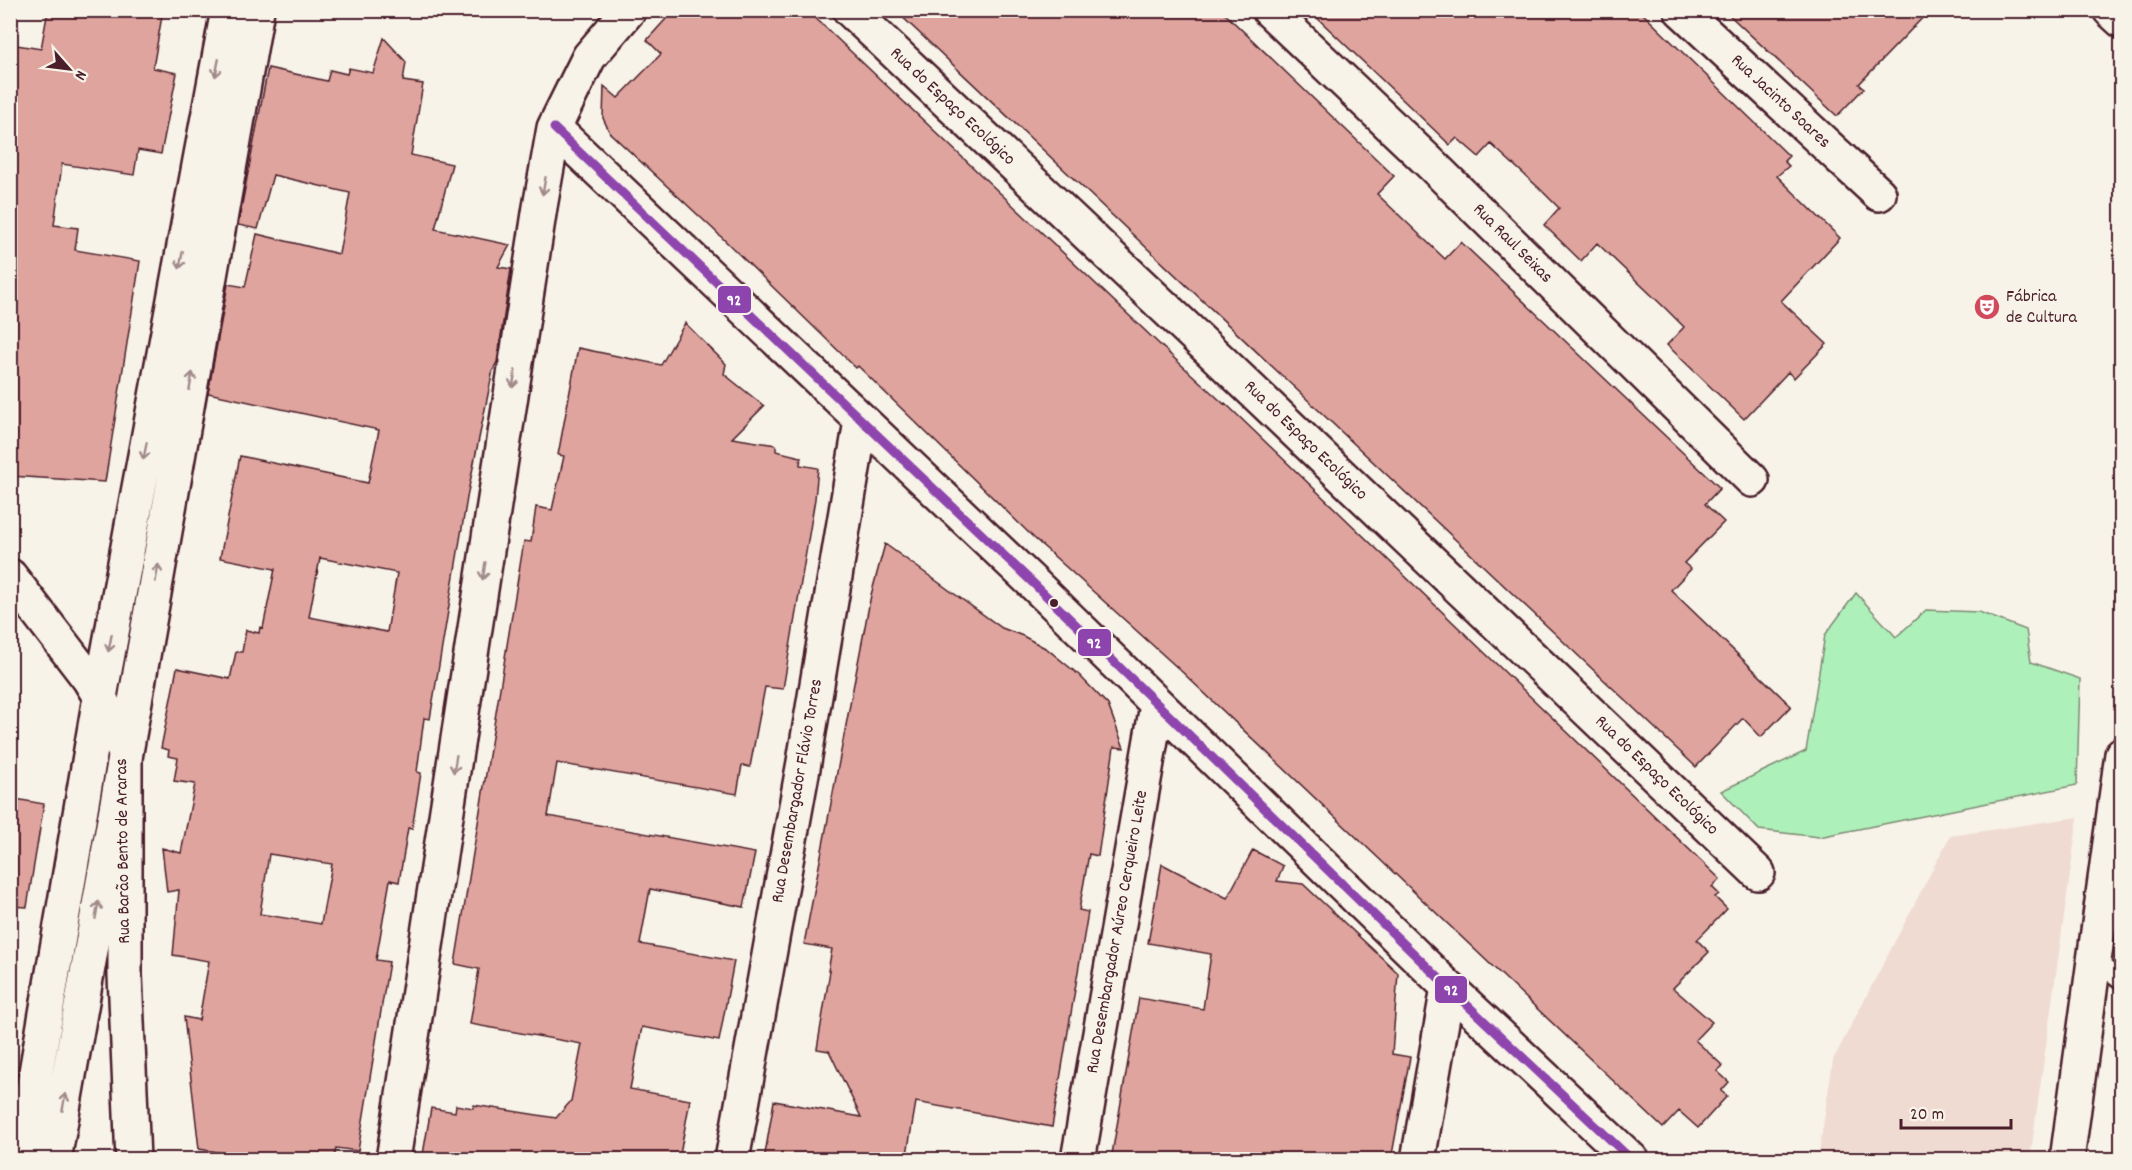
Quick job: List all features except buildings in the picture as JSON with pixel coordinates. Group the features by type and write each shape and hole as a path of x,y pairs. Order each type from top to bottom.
{"street":[{"path":"21,1160 100,697 228,10"},
{"path":"54,1160 257,10"},
{"path":"393,1160 554,128 589,57 629,10"},
{"name":"Rua do Espaço Ecológico","path":"849,10 1758,873"},
{"name":"Rua Raul Seixas","path":"1269,10 1429,162 1752,480"},
{"name":"Rua Jacinto Soares","path":"1681,10 1879,194"},
{"path":"2110,10 2121,21"},
{"path":"554,128 1033,583 1448,987 1632,1160"},
{"name":"Rua Desembargador Flávio Torres","path":"732,1160 804,762 861,421"},
{"name":"Rua Barão Bento de Araras","path":"10,576 100,697 125,753 125,975 133,1160"},
{"name":"Rua Desembargador Aúreo Cerqueiro Leite","path":"1078,1160 1157,705"},
{"path":"2067,1160 2121,754"},
{"path":"1418,1160 1448,987"}],"lane":[{"path":"2094,960 2121,981"}],"shaded area":[{"path":"2078,817 2030,1159 1818,1159 1833,1060 1950,836"}],"green space":[{"path":"1856,593 1896,637 1926,610 1979,612 2026,630 2031,662 2080,679 2077,785 1819,837 1759,830 1721,791 1806,751 1825,635"}],"transit line":[{"name":"92","path":"554,128 1033,583 1448,987 1632,1160"}],"place":[{"name":"Fábrica de Cultura","path":"1987,307"}]}
